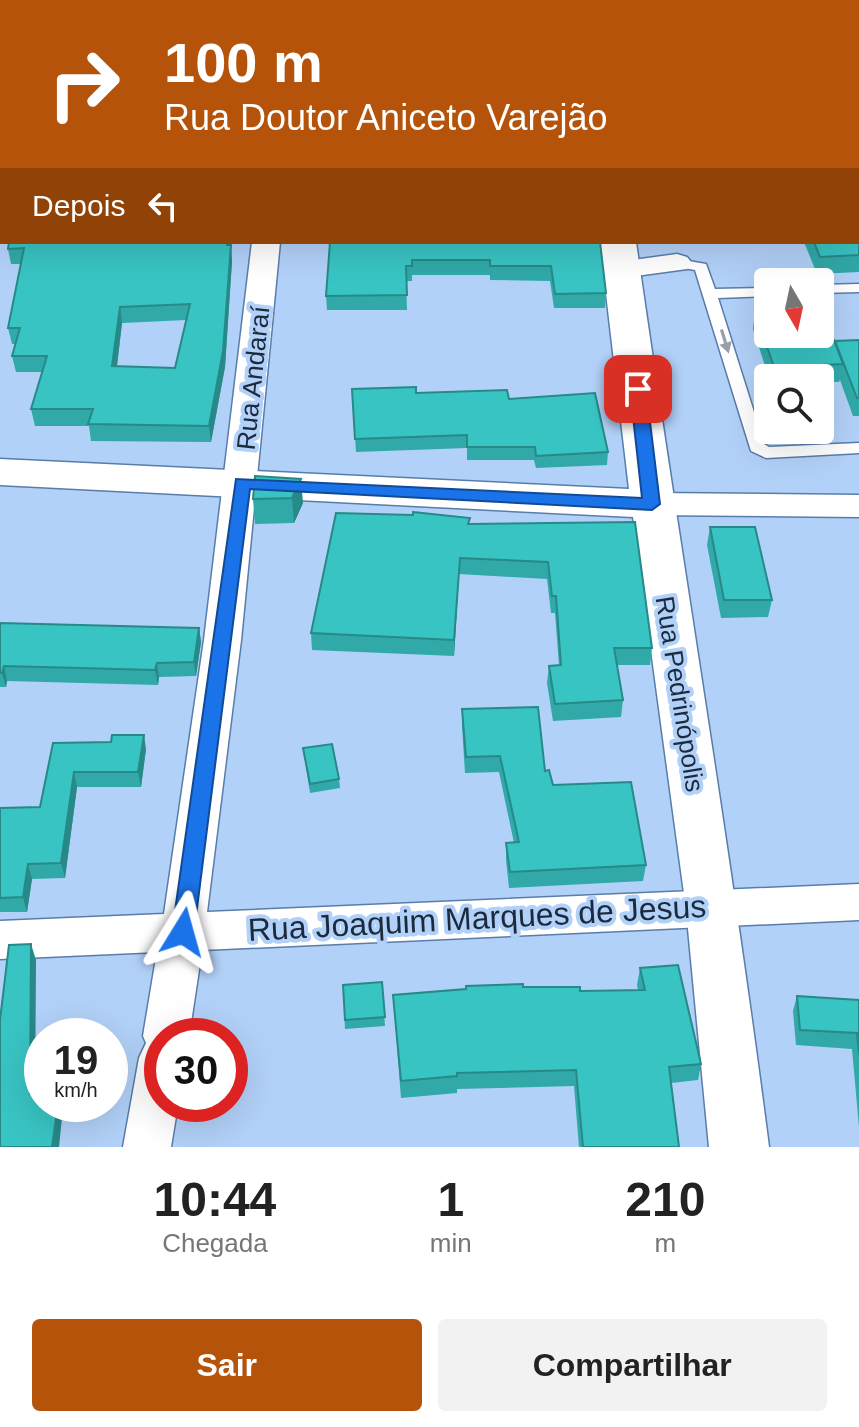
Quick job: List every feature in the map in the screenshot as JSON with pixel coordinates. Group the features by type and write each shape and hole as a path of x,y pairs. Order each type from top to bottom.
{"street":[{"name":"Rua Andaraí","path":"169,1018 242,483 266,244"},
{"path":"620,255 677,263"},
{"name":"Rua Pedrinópolis","path":"620,255 652,504 712,908 739,1147"},
{"path":"0,472 652,504 859,506"},
{"name":"Rua Joaquim Marques de Jesus","path":"0,940 859,902"},
{"path":"147,1147 151,1122"}],"lane":[{"path":"677,263 701,267 757,447 766,453 859,448"},
{"path":"834,289 859,288"},
{"path":"711,294 754,292"}],"building":[{"path":"9,244 231,245 223,351 209,426 88,424 93,409 31,409 47,356 12,356 20,328 8,328 24,248 8,249","holes":["190,304 175,368 112,366 120,307"]},
{"path":"330,244 600,244 606,293 555,294 551,266 490,266 490,260 412,260 412,266 406,266 407,295 326,296"},
{"path":"815,244 859,244 859,255 820,257"},
{"path":"834,340 843,364 834,364 773,364 767,348 834,348"},
{"path":"859,340 859,398 857,398 835,341"},
{"path":"416,387 416,393 507,390 509,399 595,393 608,452 536,456 535,447 467,447 467,435 355,439 352,389"},
{"path":"255,476 301,479 292,498 253,499"},
{"path":"413,512 470,518 468,524 635,522 652,648 614,648 623,700 555,704 549,666 561,665 556,596 552,596 548,562 460,558 454,640 311,633 336,513 413,515"},
{"path":"710,527 755,527 772,600 724,600"},
{"path":"0,623 199,628 194,662 157,663 155,670 4,666 0,673"},
{"path":"538,707 545,771 549,770 553,785 631,782 646,865 510,872 506,843 519,842 500,756 466,757 462,709"},
{"path":"112,735 144,735 138,772 74,772 61,863 28,864 23,897 0,898 0,808 40,807 53,743 111,742"},
{"path":"332,744 339,779 310,784 303,748"},
{"path":"31,944 31,1018 24,1018 24,1122 55,1122 52,1147 0,1147 0,1020 9,945"},
{"path":"678,965 701,1064 669,1067 679,1147 583,1147 576,1070 457,1073 457,1076 401,1081 393,995 466,989 466,986 523,984 523,987 580,987 580,991 645,990 640,968"},
{"path":"382,982 385,1017 345,1020 343,985"},
{"path":"797,996 859,1000 859,1055 857,1033 800,1030"}],"route":[{"path":"183,932 242,483 652,504 638,389"}]}
